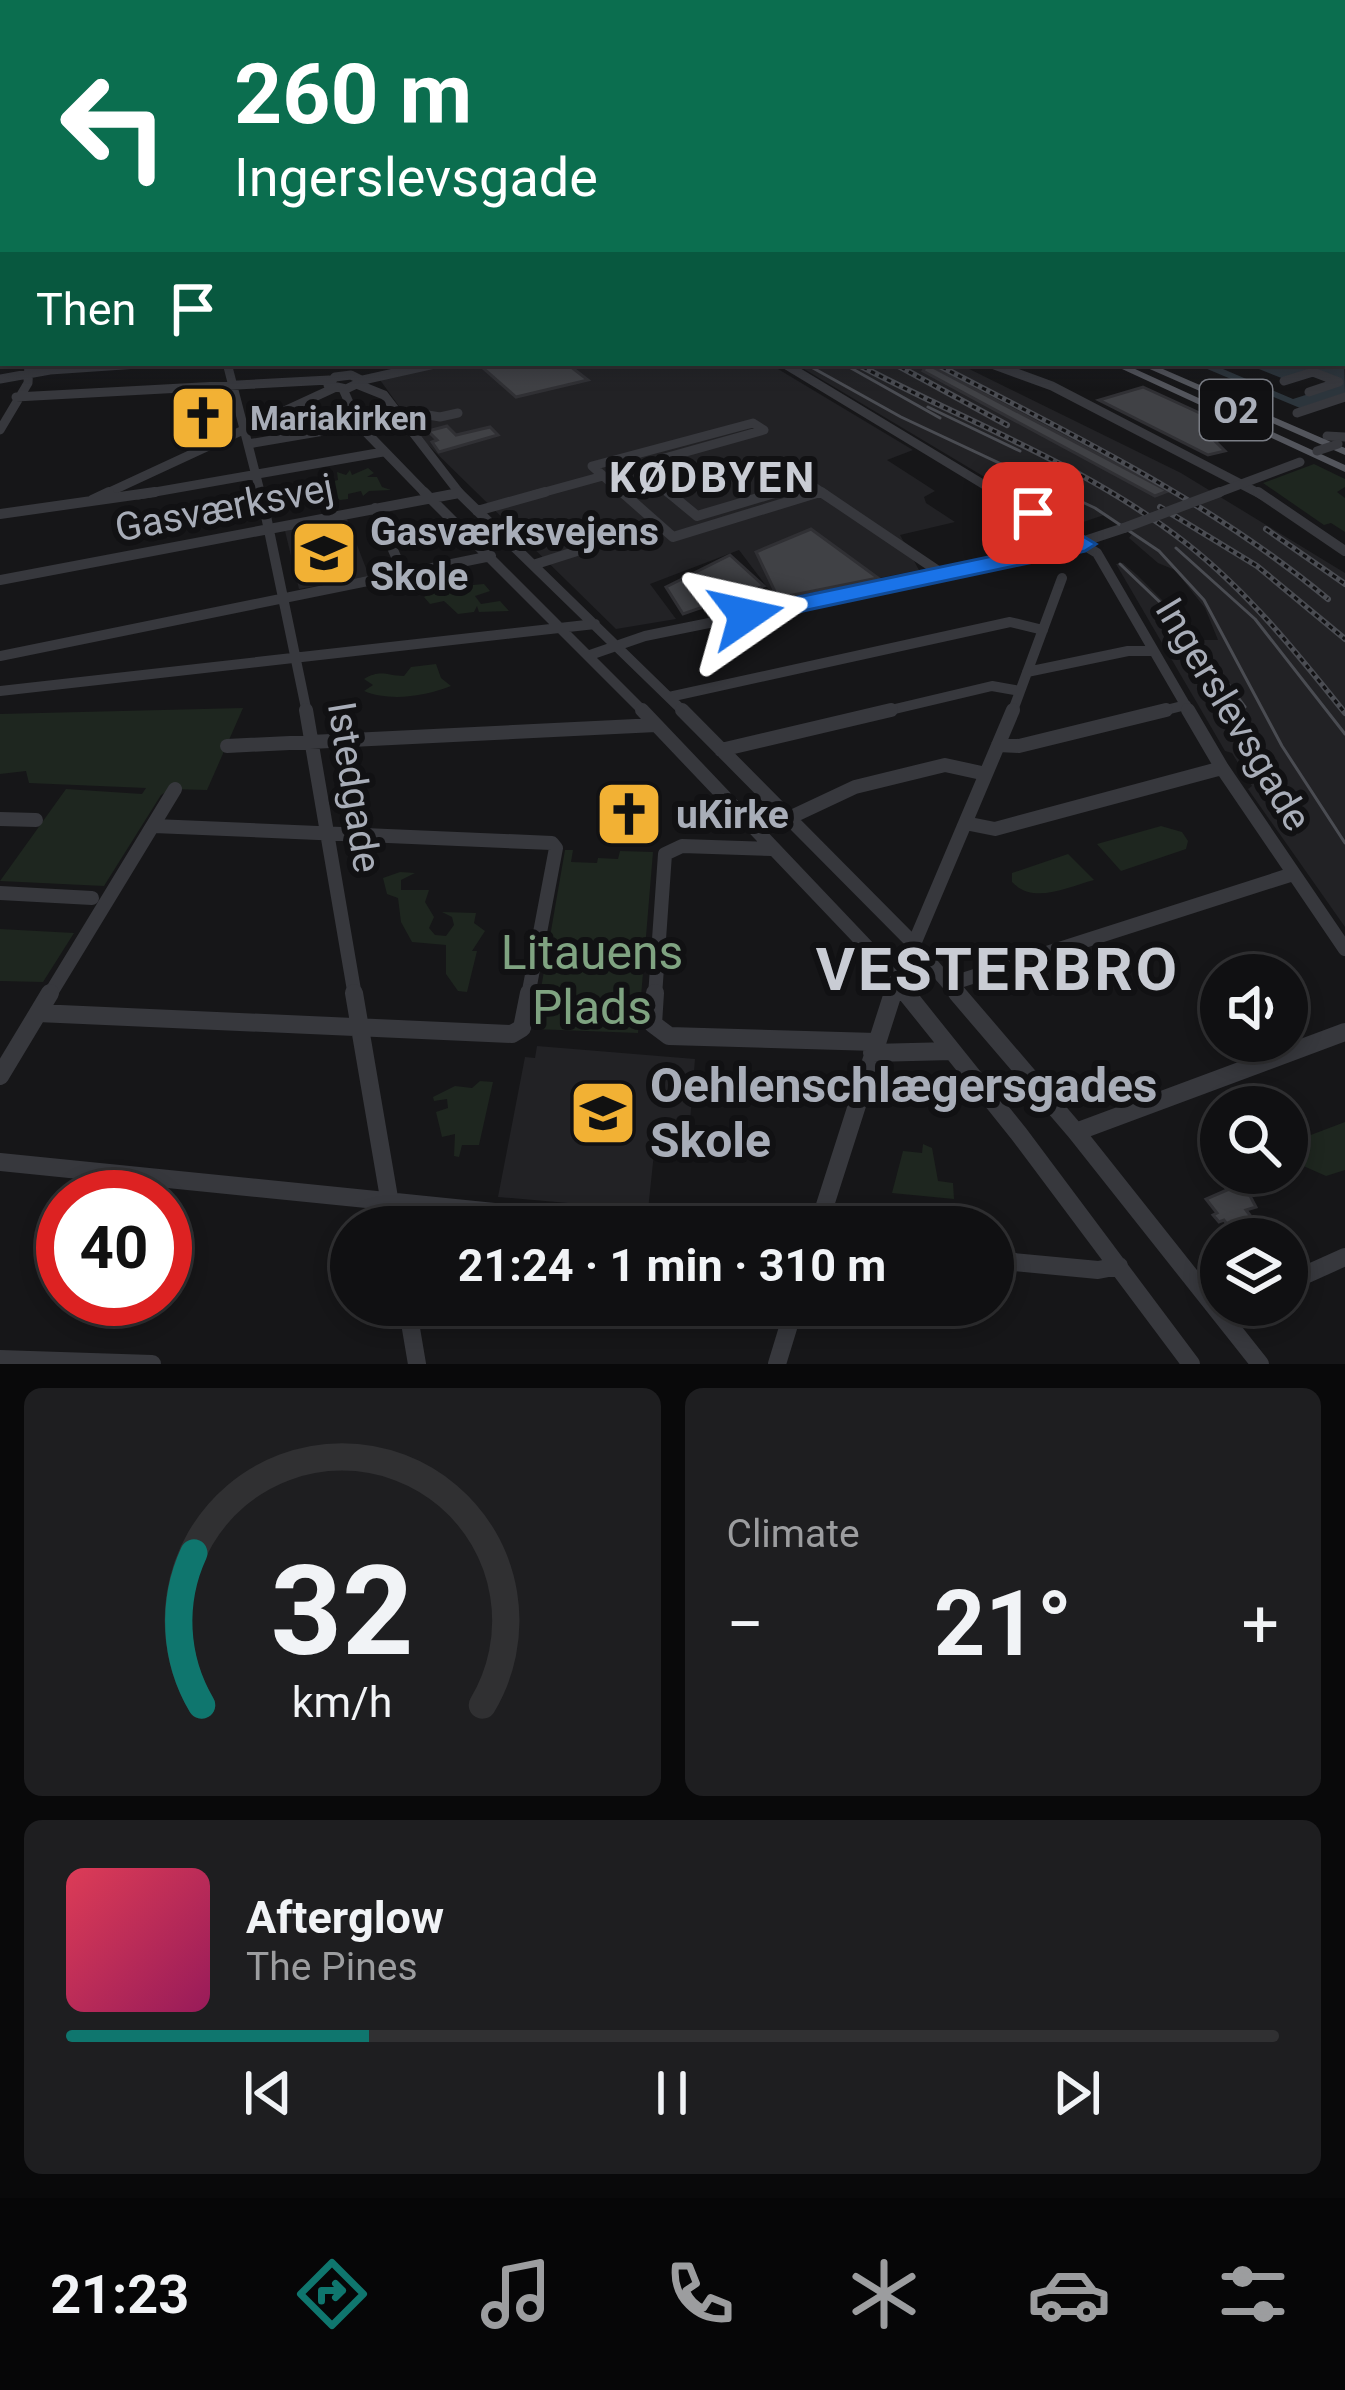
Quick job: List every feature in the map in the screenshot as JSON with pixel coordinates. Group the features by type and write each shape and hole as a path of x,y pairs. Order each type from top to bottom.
{"main road":[{"path":"1121,366 1345,469"},
{"name":"O2","path":"1135,366 1342,445"},
{"name":"O2","path":"1148,366 1342,445"},
{"path":"1164,366 1342,445"}],"street":[{"path":"0,416 15,366"},
{"path":"0,379 34,368 82,366"},
{"name":"Istedgade","path":"228,366 286,598 390,1206"},
{"path":"329,366 359,425 383,452 590,655 896,982 1120,1266 1190,1364"},
{"path":"359,380 363,366"},
{"path":"16,397 336,383 412,366"},
{"name":"Ingerslevsgade","path":"788,366 1039,516 1105,562 1222,768 1345,949"},
{"path":"997,366 1058,388 1252,488 1345,551"},
{"path":"0,430 34,368"},
{"path":"1284,381 1313,372 1339,382 1311,393 1330,401"},
{"path":"359,380 384,395 459,494 616,643 914,944 1200,1275"},
{"path":"86,504 336,383"},
{"path":"1297,413 1345,397"},
{"path":"416,413 440,418 458,413"},
{"path":"820,492 673,537 592,466 752,423 764,430 636,466 697,516 808,483 944,575"},
{"path":"248,444 359,425"},
{"path":"590,655 616,643 1079,543 1342,445"},
{"path":"0,514 86,504 383,452"},
{"path":"477,511 603,476"},
{"name":"Gasværksvej","path":"0,580 459,494"},
{"path":"375,508 403,573"},
{"path":"533,565 659,525"},
{"path":"0,656 491,556"},
{"path":"825,1206 896,982 998,745 1063,578"},
{"path":"669,697 1010,622 1043,630"},
{"path":"0,691 595,624"},
{"path":"1028,672 1128,651 1154,651"},
{"path":"722,750 992,686 1020,691"},
{"path":"998,745 1019,746 1186,705"},
{"path":"227,746 656,725"},
{"path":"789,818 855,788 945,764 986,774"},
{"path":"965,823 995,829 1222,768"},
{"path":"0,1076 175,789"},
{"path":"0,819 36,820"},
{"path":"38,1013 521,1031 554,844 154,826"},
{"path":"772,849 682,846 669,850 663,860 653,987 651,1018 656,1030 668,1036 952,1051"},
{"path":"950,984 1293,874"},
{"path":"0,892 92,898"},
{"path":"1076,1132 1345,1032"},
{"path":"0,1162 421,1206"},
{"path":"1308,1274 1345,1257"},
{"path":"1014,1262 1098,1270 1120,1266"},
{"path":"411,1326 417,1364"},
{"path":"777,1364 789,1326"},
{"path":"1239,1326 1260,1364"},
{"path":"0,1359 152,1364"}],"shaded area":[{"path":"442,366 773,366 913,450 887,460 935,491 924,497 926,503 955,522 900,535 919,570 776,599 739,550 650,584 676,619 616,629 425,442 380,380"},
{"path":"799,366 963,366 1181,473 1345,573 1345,927 1248,789 1252,786 1232,753 1225,751 1116,564 1123,563 1137,575 1202,640 1218,640 1205,608 1175,570 1158,563 1129,538 1132,534 1104,515 1083,522 1058,521"},
{"path":"1200,366 1223,369 1293,399 1340,384 1313,370 1284,379 1252,366 1344,366 1345,393 1300,408"},
{"name":"Gasværksvejens Skole","path":"347,519 369,576 299,589 285,531"},
{"name":"Oehlenschlægersgades Skole","path":"537,1046 695,1059 688,1147 655,1144 648,1206 498,1197 525,1057 535,1058"}],"green space":[{"path":"1314,464 1345,479 1345,487 1337,492 1345,498 1345,532 1331,523 1324,525 1263,483"},
{"path":"368,468 374,473 367,477 377,477 382,487 391,490 369,491 363,496 361,491 340,500 333,495 318,499 319,504 296,507 294,500 304,496 301,491 294,493 293,482 311,479 317,483 319,479 327,483 338,480 337,472 346,475 350,470 352,475"},
{"path":"484,584 490,591 475,596 481,604 500,601 509,611 479,612 477,606 474,612 458,614 444,601 430,604 424,597 441,588"},
{"path":"436,664 441,678 451,686 408,696 364,691 373,685 364,679 370,676 404,676 411,667"},
{"path":"243,708 207,790 171,789 161,795 104,886 0,881 66,789 142,794 146,788 29,783 26,771 0,774 0,714"},
{"path":"1161,826 1182,832 1188,841 1186,849 1121,871 1097,844"},
{"name":"Litauens Plads","path":"565,850 573,850 571,862 597,863 598,858 618,859 620,851 653,852 638,1033 534,1029"},
{"path":"1068,854 1094,880 1040,893 1012,882 1012,873"},
{"path":"415,873 401,880 401,890 429,890 425,902 434,917 429,928 435,935 446,936 454,925 452,917 442,912 476,913 474,923 485,931 472,951 477,951 467,992 458,991 446,974 446,945 412,942 401,922 398,898 387,894 383,878"},
{"path":"0,929 74,933 43,982 0,981"},
{"path":"480,1081 493,1082 479,1145 462,1145 459,1157 454,1156 455,1134 442,1137 436,1112 448,1108 447,1099 434,1101 433,1097 455,1086 472,1088"},
{"path":"1345,1122 1345,1170 1326,1176 1308,1168 1308,1136"},
{"path":"923,1144 932,1148 938,1181 953,1183 954,1199 892,1193 903,1151 922,1153"}],"building":[{"path":"570,366 588,380 516,397 482,367"},
{"path":"931,366 1168,491 1155,496 923,371"},
{"path":"1143,387 1240,432 1215,441 1225,451 1208,455 1099,400"},
{"path":"447,426 456,435 490,427 498,435 439,452 432,442 437,440 428,431"},
{"path":"811,529 878,578 778,598 756,552"},
{"path":"730,555 764,586 683,614 666,587"},
{"name":"uKirke","path":"619,790 645,794 642,824 613,823"},
{"path":"1218,1194 1249,1194 1256,1207 1246,1210 1252,1218 1216,1218 1206,1199"}],"tram line":[{"path":"809,366 901,417 1095,508 1159,551 1204,600 1282,746 1345,843"},
{"path":"847,366 940,418"},
{"path":"928,407 1020,451"},
{"path":"1007,481 1068,520"},
{"path":"1176,548 1255,619 1345,734"},
{"path":"1120,564 1186,627 1245,707"}],"railway":[{"path":"861,366 1068,468 1149,516 1251,603 1345,713"},
{"path":"899,366 1007,425"},
{"path":"940,366 1187,500 1328,599"},
{"path":"1160,507 1257,566 1345,639"},
{"path":"1266,529 1345,584"}],"place":[{"name":"Mariakirken","path":"203,418"},
{"name":"Gasværksvejens Skole","path":"324,553"},
{"name":"uKirke","path":"629,814"},
{"name":"Oehlenschlægersgades Skole","path":"603,1113"}],"district":[{"name":"KØDBYEN","path":"713,477"},
{"name":"VESTERBRO","path":"998,969"}],"route":[{"path":"746,615 1085,544 1033,513"}]}
